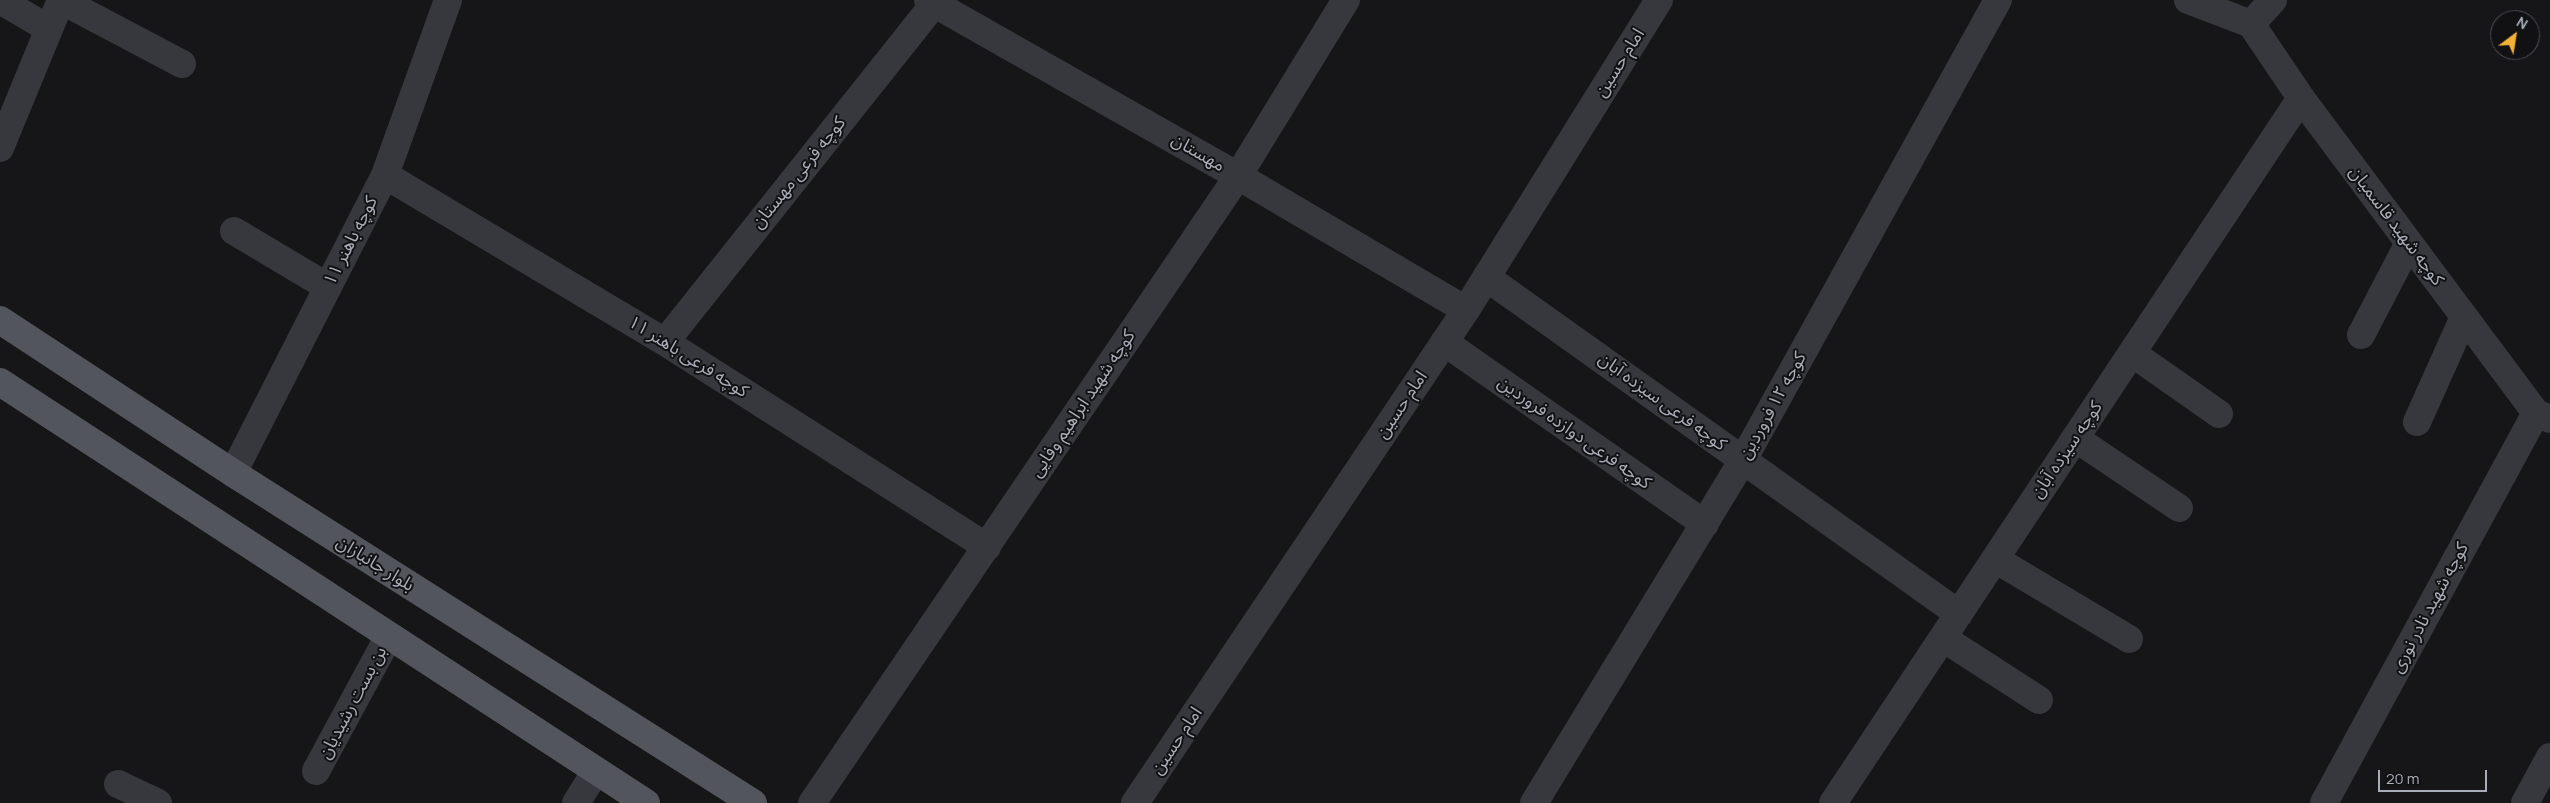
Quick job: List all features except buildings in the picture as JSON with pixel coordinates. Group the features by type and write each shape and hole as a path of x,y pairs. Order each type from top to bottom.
{"main road":[{"name":"بلوار جانبازان","path":"0,320 232,473 753,803"},
{"path":"0,382 646,803"}],"street":[{"path":"0,0 49,29"},
{"path":"0,148 61,0 182,64"},
{"name":"کوچه شهید ابراهیم وفایی","path":"812,803 1238,176 1346,0"},
{"name":"امام حسین","path":"1135,803 1466,310 1659,0"},
{"name":"کوچه ۱۲ فروردین","path":"1534,803 1743,460 1998,0"},
{"path":"2188,0 2251,24 2273,0"},
{"name":"کوچه باهنر ۱۱","path":"232,473 385,175 443,2"},
{"name":"مهستان","path":"931,2 1238,176 1466,310"},
{"name":"کوچه فرعی مهستان","path":"665,342 931,2"},
{"name":"کوچه شهید قاسمیان","path":"2251,24 2301,98 2464,317 2543,416"},
{"name":"کوچه سیزده آبان","path":"1833,803 2301,98"},
{"name":"کوچه فرعی باهنر ۱۱","path":"385,175 665,342 987,547"},
{"path":"234,231 328,287"},
{"path":"2362,335 2409,243"},
{"name":"کوچه فرعی سیزده آبان","path":"1486,277 1959,614"},
{"path":"2416,422 2464,317"},
{"name":"کوچه فرعی دوازده فروردین","path":"1444,342 1705,524"},
{"path":"2132,353 2219,414"},
{"name":"کوچه شهید نادر نوری","path":"2324,803 2543,416"},
{"path":"2075,438 2179,508"},
{"path":"1995,559 2129,639"},
{"name":"بن بست رشیدیان","path":"316,771 389,636"},
{"path":"1943,638 2039,700"},
{"path":"2525,803 2550,757"},
{"path":"576,803 596,771"},
{"path":"118,784 158,803"}]}
